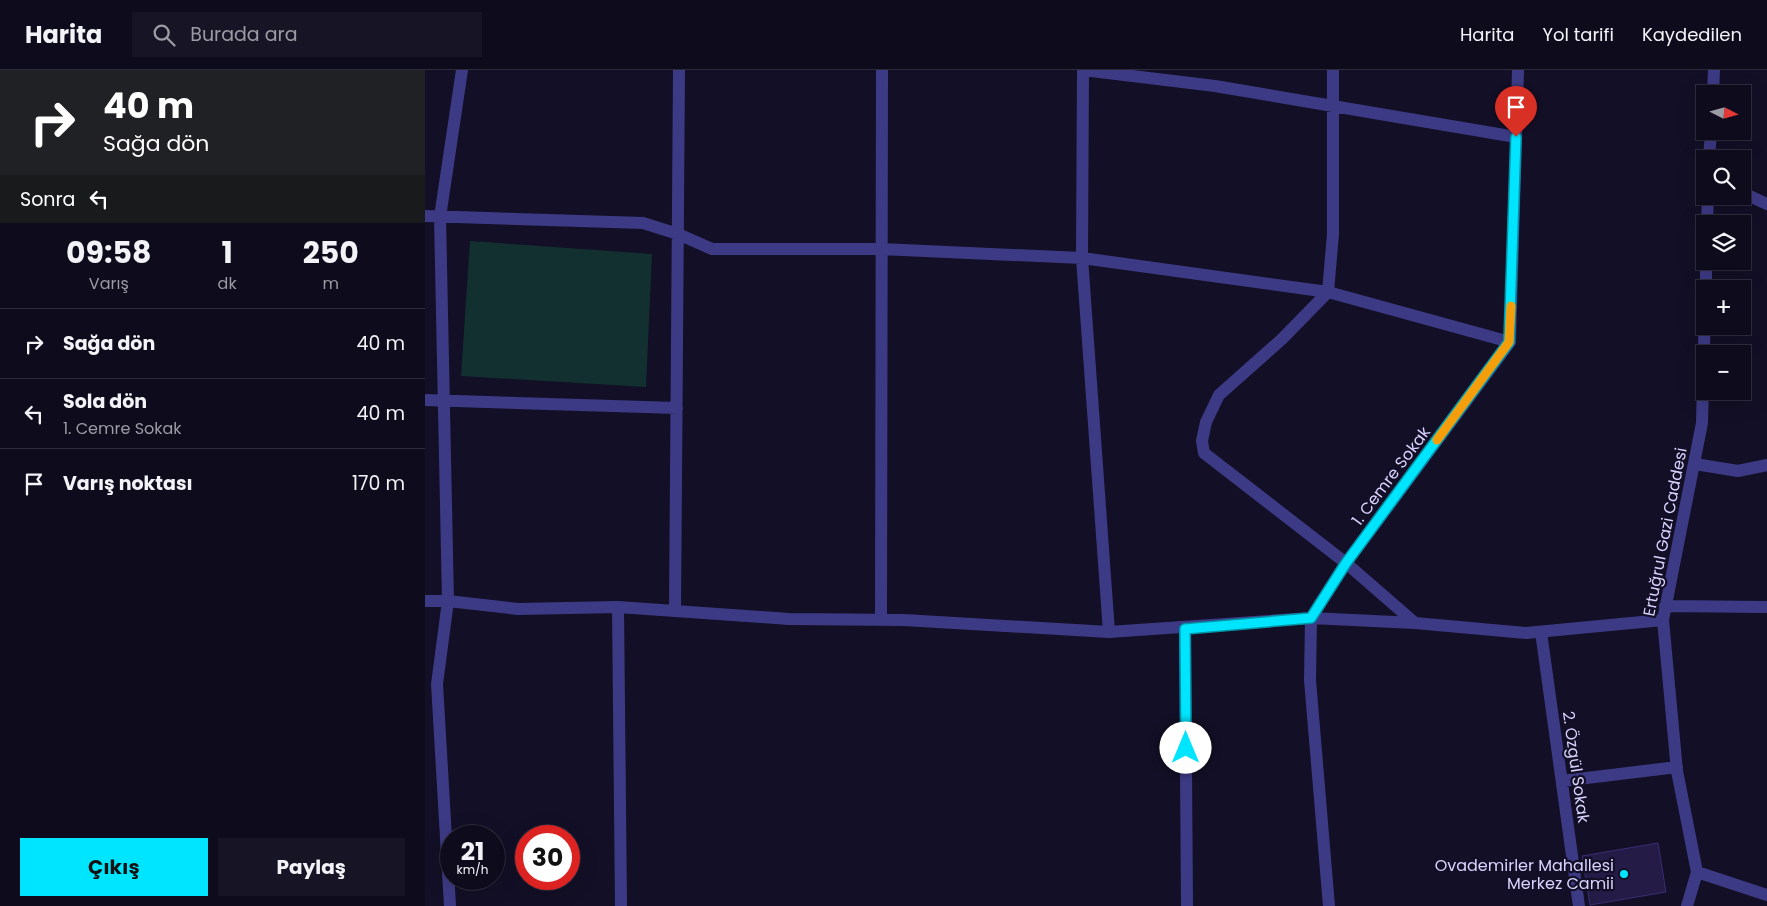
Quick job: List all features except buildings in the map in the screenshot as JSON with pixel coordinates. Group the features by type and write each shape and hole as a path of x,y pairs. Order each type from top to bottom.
{"street":[{"path":"450,906 437,684 448,601 440,217 462,70"},
{"path":"675,611 679,70"},
{"path":"881,620 882,70"},
{"path":"1109,632 1082,258 1083,70 1215,86 1331,104 1516,137"},
{"path":"1333,70 1331,104 1333,234 1328,292 1282,339 1219,396 1206,422 1202,441 1204,454 1346,563 1415,623"},
{"path":"425,216 643,223 678,234 711,249 881,249 1082,258 1328,292 1509,342 1518,70"},
{"path":"1713,85 1714,70"},
{"path":"1751,197 1767,204"},
{"name":"Ertuğrul Gazi Caddesi","path":"1687,906 1697,872 1677,766 1663,620 1702,423 1704,335"},
{"name":"1. Cemre Sokak","path":"1311,618 1346,563 1509,342"},
{"path":"425,400 677,408"},
{"path":"1695,464 1739,471 1767,465"},
{"path":"425,601 448,601 518,608 618,607 789,619 881,620 1109,632 1185,629 1311,618 1415,623 1526,633 1663,620"},
{"path":"1665,606 1767,607"},
{"path":"618,607 621,906"},
{"path":"1311,618 1310,680 1329,906"},
{"path":"1185,629 1187,906"},
{"name":"2. Özgül Sokak","path":"1541,632 1579,906"},
{"path":"1562,781 1677,766"},
{"path":"1697,872 1767,895"}],"green space":[{"path":"470,241 652,254 646,387 461,376"}],"slow traffic":[{"path":"1437,440 1509,342 1511,306"}],"place":[{"name":"Ovademirler Mahallesi Merkez Camii","path":"1624,874"}],"route":[{"path":"1186,748 1185,629 1311,618 1346,563 1509,342 1516,137"}]}
